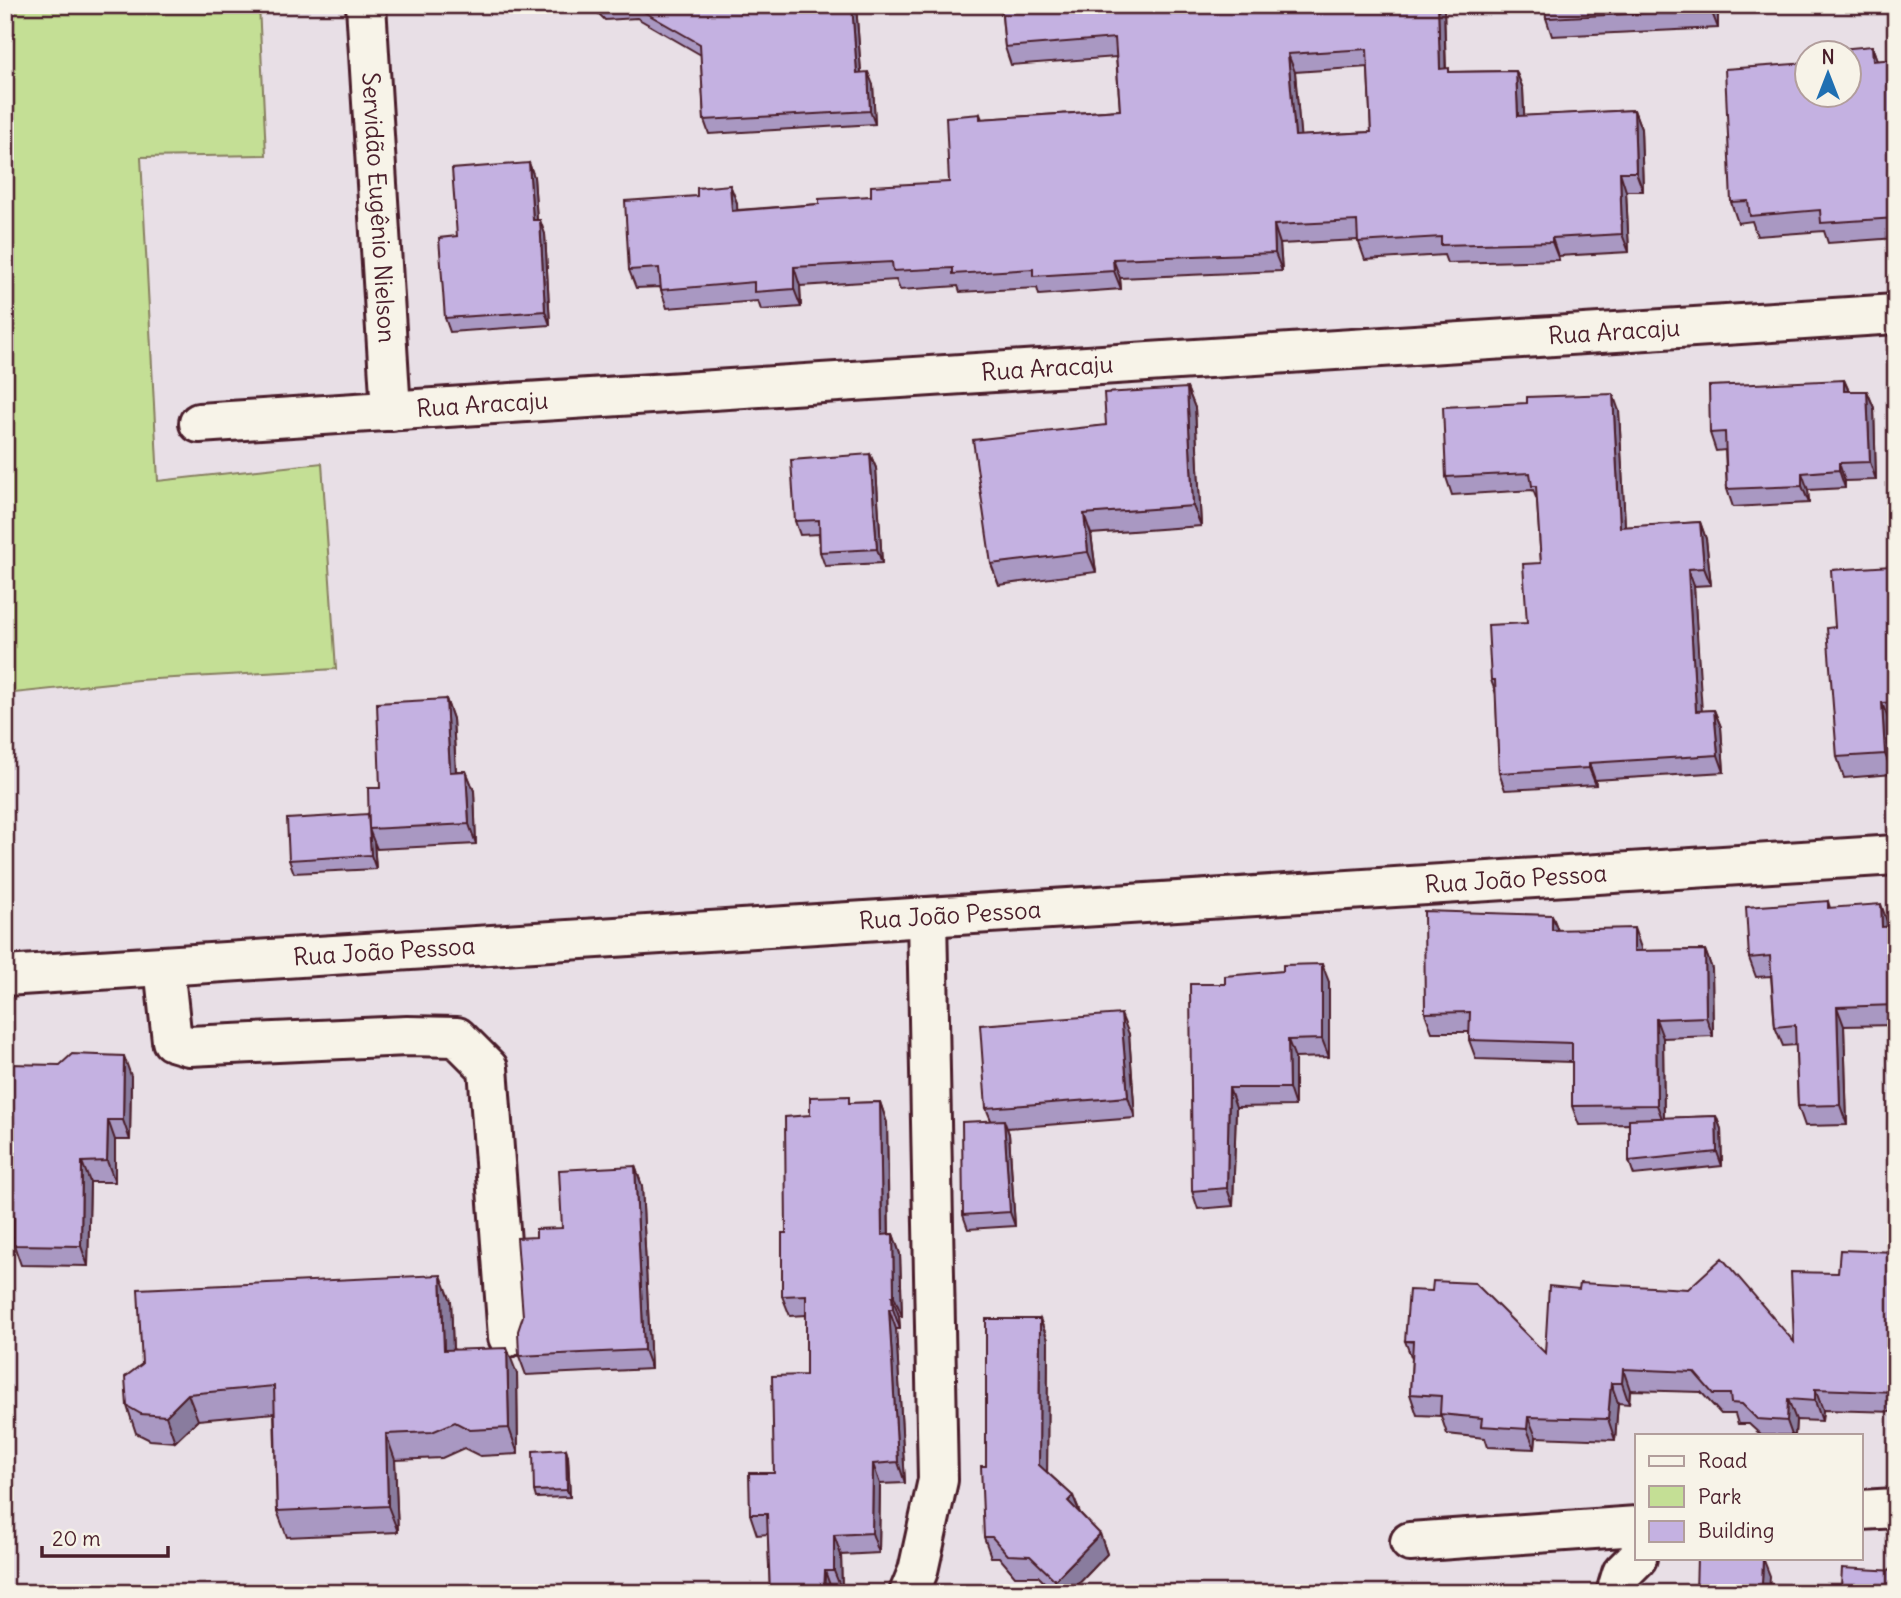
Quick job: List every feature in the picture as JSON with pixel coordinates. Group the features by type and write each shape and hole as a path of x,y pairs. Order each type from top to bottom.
{"street":[{"name":"Servidão Eugênio Nielson","path":"366,5 391,411"},
{"name":"Rua Aracaju","path":"199,423 1896,314"},
{"name":"Rua João Pessoa","path":"5,976 1896,855"},
{"path":"909,1593 918,1571 938,1480 928,917"},
{"path":"164,966 172,1041 189,1046 407,1036 457,1037 488,1068 508,1337"},
{"path":"1862,1510 1896,1508"},
{"path":"1410,1542 1635,1526"},
{"path":"1616,1593 1622,1573 1635,1560"}],"green space":[{"path":"5,5 259,5 266,155 141,157 158,481 322,463 336,669 138,680 5,694"}],"building":[{"path":"599,5 630,5 600,7"},
{"path":"632,5 852,5 857,73 868,72 870,111 704,120 700,44"},
{"path":"1001,5 1438,5 1440,69 1449,68 1449,72 1516,71 1518,116 1634,110 1636,172 1620,172 1622,234 1552,238 1552,242 1441,245 1441,237 1358,242 1357,221 1274,225 1275,253 1113,259 1114,271 1033,276 1033,269 953,274 953,268 893,271 892,262 794,267 794,289 754,292 754,282 661,290 659,268 629,270 625,201 697,196 697,188 730,185 732,211 819,204 819,199 871,196 871,186 949,182 946,117 980,114 980,119 1120,110 1115,38 1005,47","holes":["1367,49 1371,132 1295,136 1288,54"]},
{"path":"1545,5 1711,5 1711,10 1546,18"},
{"path":"1872,46 1873,61 1896,59 1896,218 1821,223 1820,210 1750,216 1748,201 1731,202 1725,69 1792,64 1792,108 1862,108 1862,47"},
{"path":"529,163 533,220 540,220 545,311 445,318 439,238 457,236 452,169"},
{"path":"1844,380 1844,391 1867,391 1870,462 1839,463 1839,470 1802,473 1802,486 1727,489 1725,432 1710,433 1709,386"},
{"path":"1187,388 1193,506 1084,514 1088,552 991,564 973,440 1106,425 1104,393"},
{"path":"1613,394 1620,527 1700,522 1704,568 1688,569 1696,711 1714,710 1718,755 1589,763 1589,768 1499,773 1495,680 1491,680 1488,625 1527,623 1523,564 1541,563 1536,486 1532,486 1530,473 1446,477 1443,407 1527,403 1527,397"},
{"path":"870,454 877,549 820,552 819,520 795,521 791,460"},
{"path":"1891,566 1896,624 1896,702 1882,703 1885,754 1837,757 1827,628 1835,627 1831,570"},
{"path":"446,699 450,772 466,771 469,824 369,829 368,788 380,788 377,703"},
{"path":"368,814 371,855 289,860 287,819"},
{"path":"1828,901 1828,908 1881,904 1882,927 1896,926 1896,1005 1837,1007 1840,1105 1798,1106 1795,1025 1775,1027 1770,956 1749,958 1746,907"},
{"path":"1424,911 1552,915 1552,930 1634,928 1634,951 1705,950 1706,1017 1656,1019 1657,1105 1572,1106 1572,1043 1469,1040 1470,1012 1425,1013"},
{"path":"1322,964 1322,1039 1288,1040 1289,1088 1229,1088 1227,1188 1192,1191 1190,984 1225,984 1225,976 1283,971 1283,965"},
{"path":"1121,1014 1128,1097 986,1108 980,1025"},
{"path":"5,1050 6,1064 60,1065 72,1054 124,1056 123,1120 108,1120 107,1161 82,1162 81,1246 14,1245 14,1217 5,1217"},
{"path":"849,1096 849,1103 880,1102 882,1235 893,1234 894,1296 893,1309 889,1309 898,1462 873,1464 872,1533 834,1535 834,1571 825,1571 824,1593 770,1593 767,1514 750,1514 749,1473 774,1473 772,1376 806,1375 806,1295 782,1296 782,1233 786,1233 785,1117 810,1115 810,1097"},
{"path":"1716,1116 1717,1152 1629,1161 1629,1119"},
{"path":"1004,1120 1010,1212 963,1215 962,1122"},
{"path":"635,1166 644,1350 519,1356 518,1331 523,1316 517,1238 536,1237 536,1229 562,1228 559,1170"},
{"path":"1840,1250 1896,1252 1896,1392 1815,1389 1815,1401 1788,1399 1787,1421 1757,1419 1742,1404 1731,1403 1730,1394 1713,1394 1694,1372 1623,1369 1622,1383 1611,1383 1608,1419 1528,1417 1527,1429 1481,1426 1482,1418 1440,1414 1441,1396 1410,1394 1413,1341 1405,1341 1409,1290 1432,1291 1433,1281 1475,1283 1545,1353 1549,1286 1579,1289 1580,1283 1688,1289 1722,1258 1794,1342 1791,1272 1838,1273"},
{"path":"441,1275 444,1350 507,1348 509,1428 470,1430 455,1422 432,1432 386,1434 388,1506 277,1511 274,1386 188,1394 166,1416 141,1414 127,1406 125,1377 142,1364 138,1289"},
{"path":"986,1319 1040,1319 1039,1465 1073,1496 1068,1501 1100,1534 1055,1580 1030,1556 1008,1555 992,1537 984,1537 981,1466 986,1466"},
{"path":"566,1449 567,1490 534,1491 533,1451"},
{"path":"1697,1560 1763,1560 1762,1584 1841,1586 1842,1568 1896,1571 1896,1593 1696,1593"}]}
